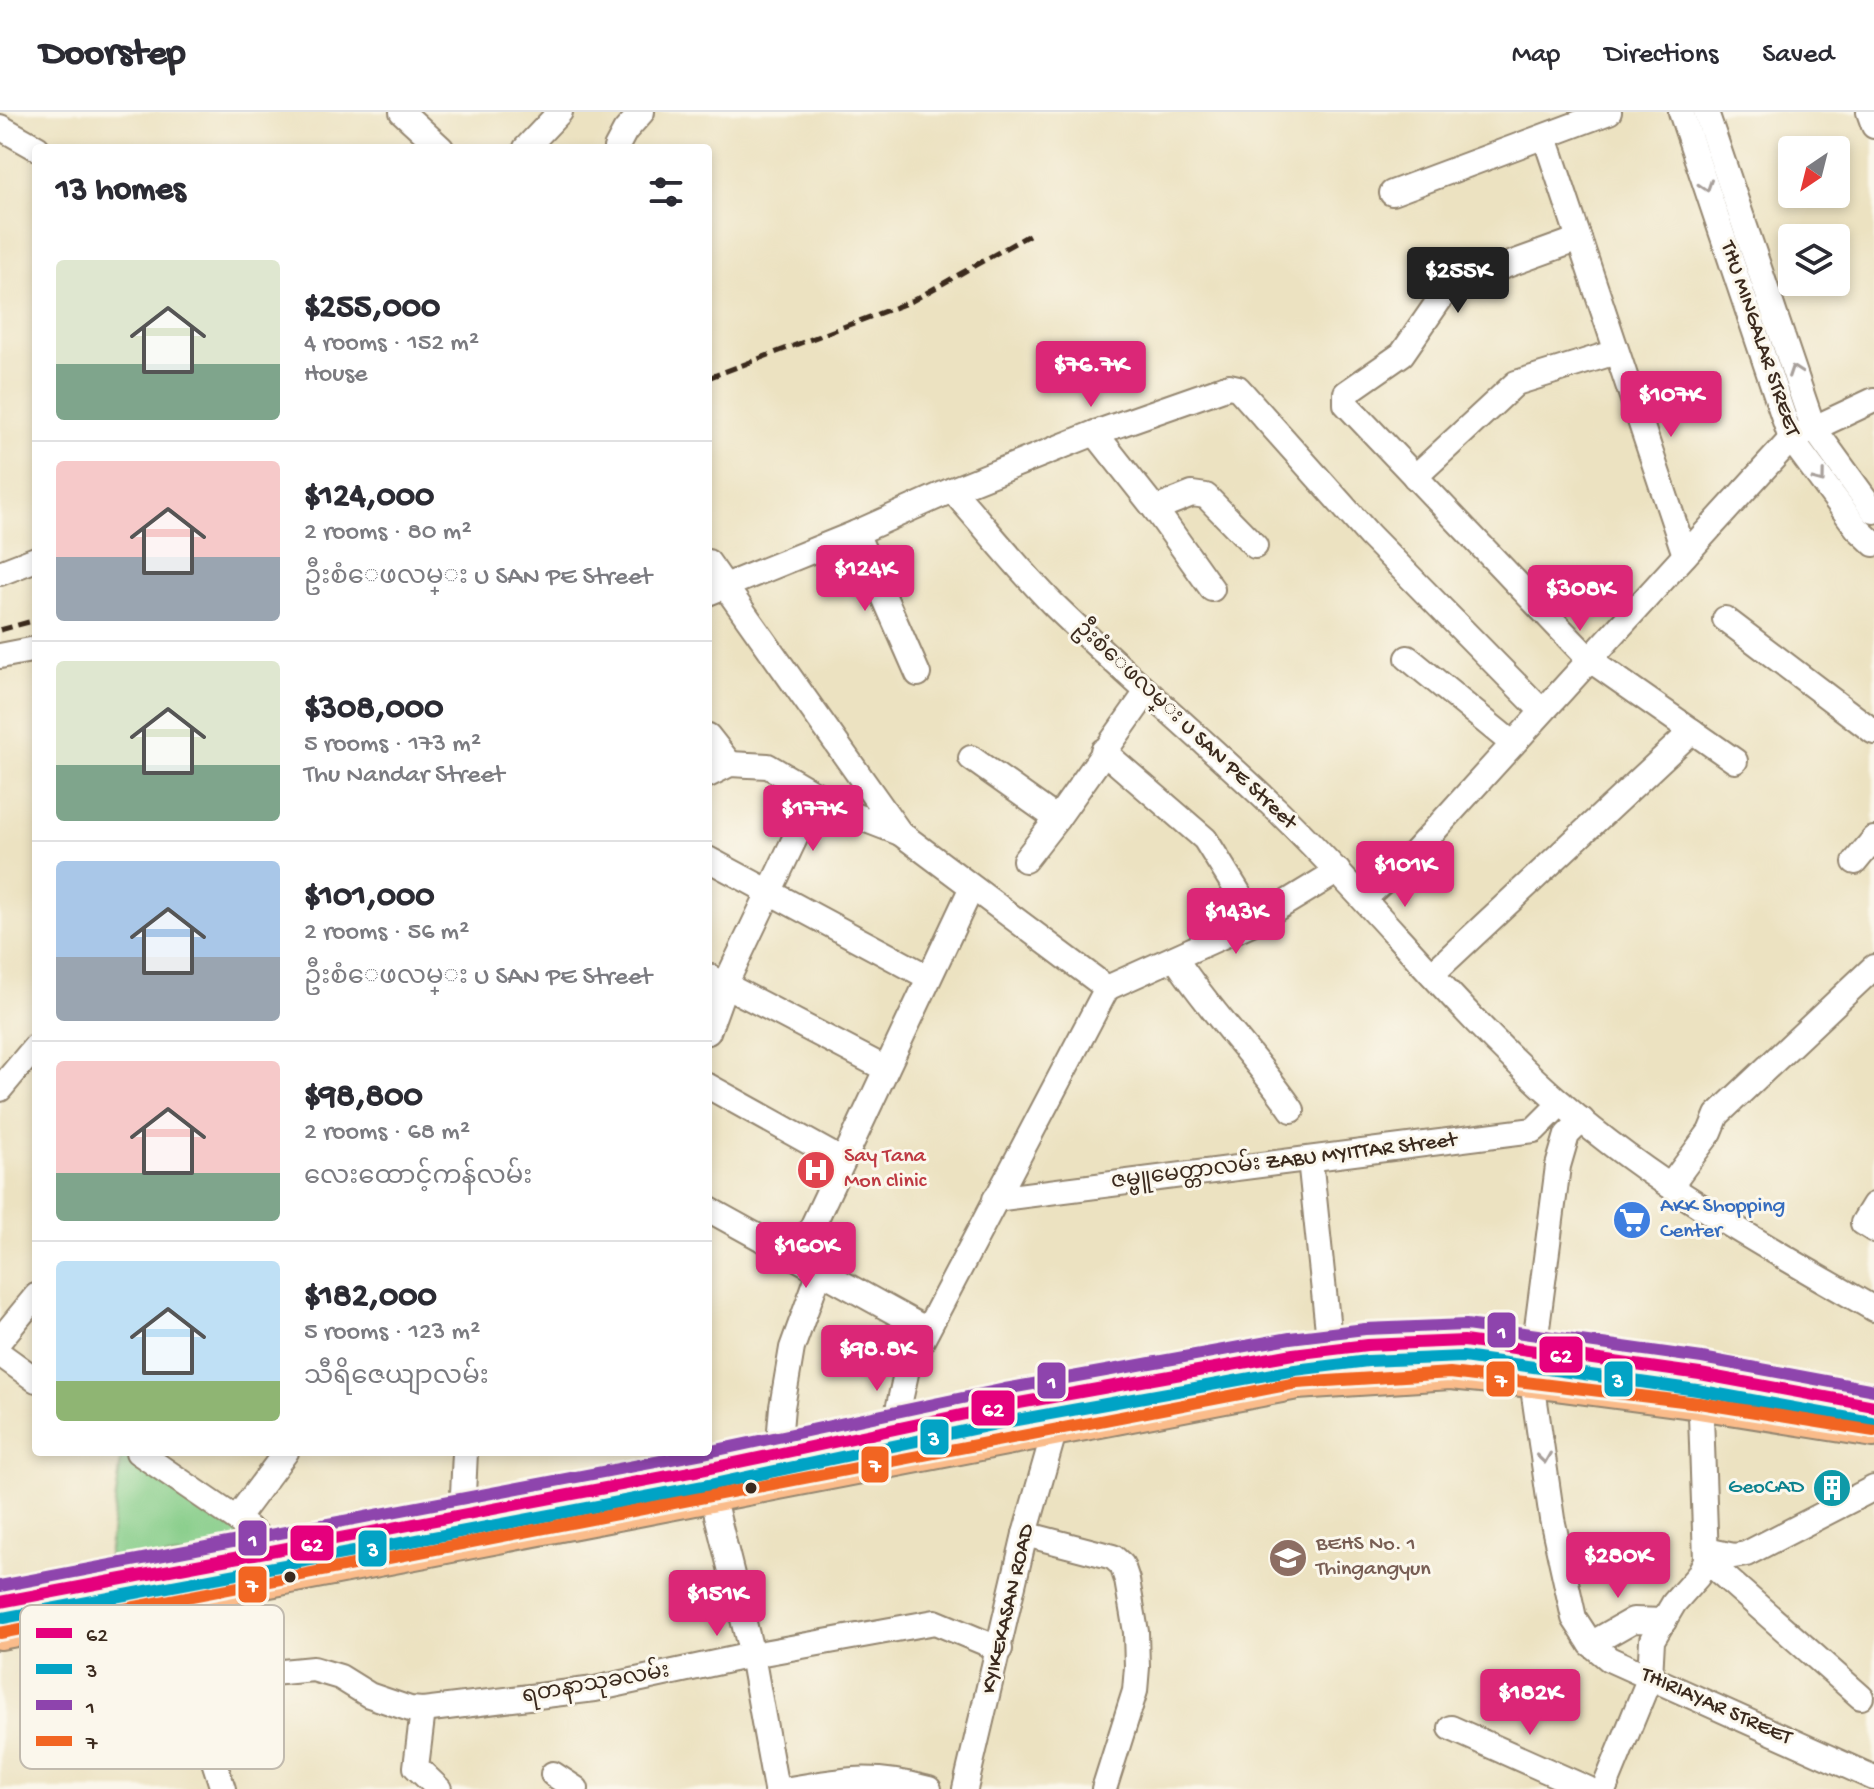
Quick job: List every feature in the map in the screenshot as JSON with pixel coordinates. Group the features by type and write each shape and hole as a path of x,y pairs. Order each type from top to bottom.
{"main road":[{"path":"1295,1369 1330,1349 1464,1341 1533,1366 1700,1389 1874,1406"},
{"path":"63,1605 709,1483 899,1460 1051,1414 1295,1369 1450,1373 1533,1366"},
{"path":"1700,1389 1874,1431"},
{"path":"709,1483 778,1453 894,1428 1051,1414"},
{"path":"0,1602 44,1605"},
{"path":"0,1633 20,1624"}],"street":[{"path":"530,144 560,112"},
{"path":"618,144 642,112"},
{"path":"1392,193 1609,112"},
{"name":"THU MINGALAR STREET","path":"1681,112 1791,439 1857,528 1874,544"},
{"name":"THU MINGALAR STREET","path":"1706,112 1813,427 1874,511"},
{"path":"1869,112 1874,126"},
{"path":"415,116 438,144"},
{"path":"0,127 32,145"},
{"path":"1545,137 1685,555"},
{"path":"1579,239 1449,286 1402,354 1346,393 1346,404 1589,659 1735,761"},
{"path":"1415,477 1516,383 1616,352"},
{"path":"1107,988 900,833 717,590 1095,433 1220,388 1238,388 1369,535 1542,711"},
{"path":"1364,899 1411,856 1791,439 1874,400"},
{"path":"1095,433 1212,589"},
{"name":"ဦးစံေဖလမ္း U SAN PE Street","path":"952,490 1053,604 1276,808 1496,1043 1561,1103 1614,1148 1670,1186 1786,1259 1874,1309"},
{"path":"1155,509 1192,494 1206,496 1255,546"},
{"path":"856,533 918,674"},
{"path":"0,573 32,561"},
{"path":"1725,619 1874,732"},
{"path":"0,656 32,650"},
{"path":"1408,658 1513,744"},
{"path":"1025,860 1147,692"},
{"path":"1432,974 1692,731"},
{"path":"712,741 730,764"},
{"path":"1103,751 1205,839 1256,921"},
{"path":"971,758 1057,819"},
{"path":"712,773 730,764 768,766 848,813 900,833"},
{"path":"712,1006 716,980 768,891 816,794"},
{"path":"1855,862 1874,839"},
{"path":"712,861 928,977"},
{"path":"899,1460 894,1428 907,1369 1107,988 1256,921 1338,871"},
{"path":"798,1257 971,889"},
{"path":"1175,958 1195,988 1266,1072 1292,1110"},
{"path":"1670,1186 1710,1132 1717,1115 1874,967"},
{"path":"716,980 886,1069"},
{"path":"0,1089 32,1051"},
{"path":"712,1088 843,1161"},
{"name":"ဇမ္ဗူမေတ္တာလမ်း ZABU MYITTAR Street","path":"995,1199 1534,1130 1561,1103"},
{"name":"THIRIAYAR STREET","path":"1582,1120 1567,1135 1558,1166 1533,1366 1552,1519 1574,1618 1591,1644 1609,1659 1874,1778"},
{"path":"1310,1159 1330,1349"},
{"path":"1874,1205 1863,1223 1874,1230"},
{"path":"712,1211 927,1330"},
{"path":"778,1453 792,1348 820,1271"},
{"path":"0,1340 32,1301"},
{"path":"0,1354 32,1377"},
{"path":"1604,1789 1650,1677 1652,1640 1674,1603 1698,1576 1706,1555 1700,1389"},
{"name":"KYIKEKASAN ROAD","path":"965,1789 1000,1649 1051,1414"},
{"path":"144,1456 236,1519 282,1564"},
{"path":"236,1519 283,1456"},
{"path":"465,1456 465,1529"},
{"path":"709,1483 752,1655 776,1789"},
{"path":"1706,1555 1746,1554 1874,1488"},
{"path":"1025,1534 1113,1557 1122,1565 1127,1580 1136,1632 1135,1691 1104,1789"},
{"path":"1706,1555 1861,1697"},
{"path":"193,1581 195,1605"},
{"path":"1591,1644 1633,1620 1664,1621"},
{"name":"ရတနာသုခလမ်း","path":"423,1710 595,1689 752,1655 935,1622 1000,1649"},
{"path":"284,1672 313,1669 340,1677 369,1695 410,1709 423,1710 416,1767 439,1789"},
{"path":"1451,1728 1588,1789"},
{"path":"217,1769 223,1789"},
{"path":"553,1774 576,1789"},
{"path":"790,1789 849,1778 896,1780 929,1789"}],"green space":[{"path":"121,1456 137,1456 248,1540 239,1550 107,1564"}],"railway":[{"path":"712,376 912,301 1029,235"},
{"path":"0,630 32,621"}],"transit line":[{"name":"1","path":"712,1451 1005,1389 1290,1338 1365,1329 1466,1325 1702,1358 1874,1390"},
{"name":"62","path":"0,1602 706,1469 1008,1405 1293,1354 1367,1345 1464,1341 1700,1374 1874,1406"},
{"name":"3","path":"72,1605 709,1485 1011,1421 1295,1370 1368,1361 1463,1357 1697,1390 1871,1422"},
{"name":"7","path":"145,1605 1297,1383 1450,1373 1699,1403 1874,1431"},
{"name":"1","path":"0,1586 687,1456"},
{"name":"3","path":"3,1618 20,1615"},
{"name":"7","path":"0,1633 20,1629"}],"place":[{"name":"Say Tana Mon clinic","path":"816,1170"},
{"name":"AKK Shopping Center","path":"1632,1220"},
{"name":"GeoCAD","path":"1832,1488"},
{"name":"BEHS No. 1 Thingangyun","path":"1288,1558"}]}
